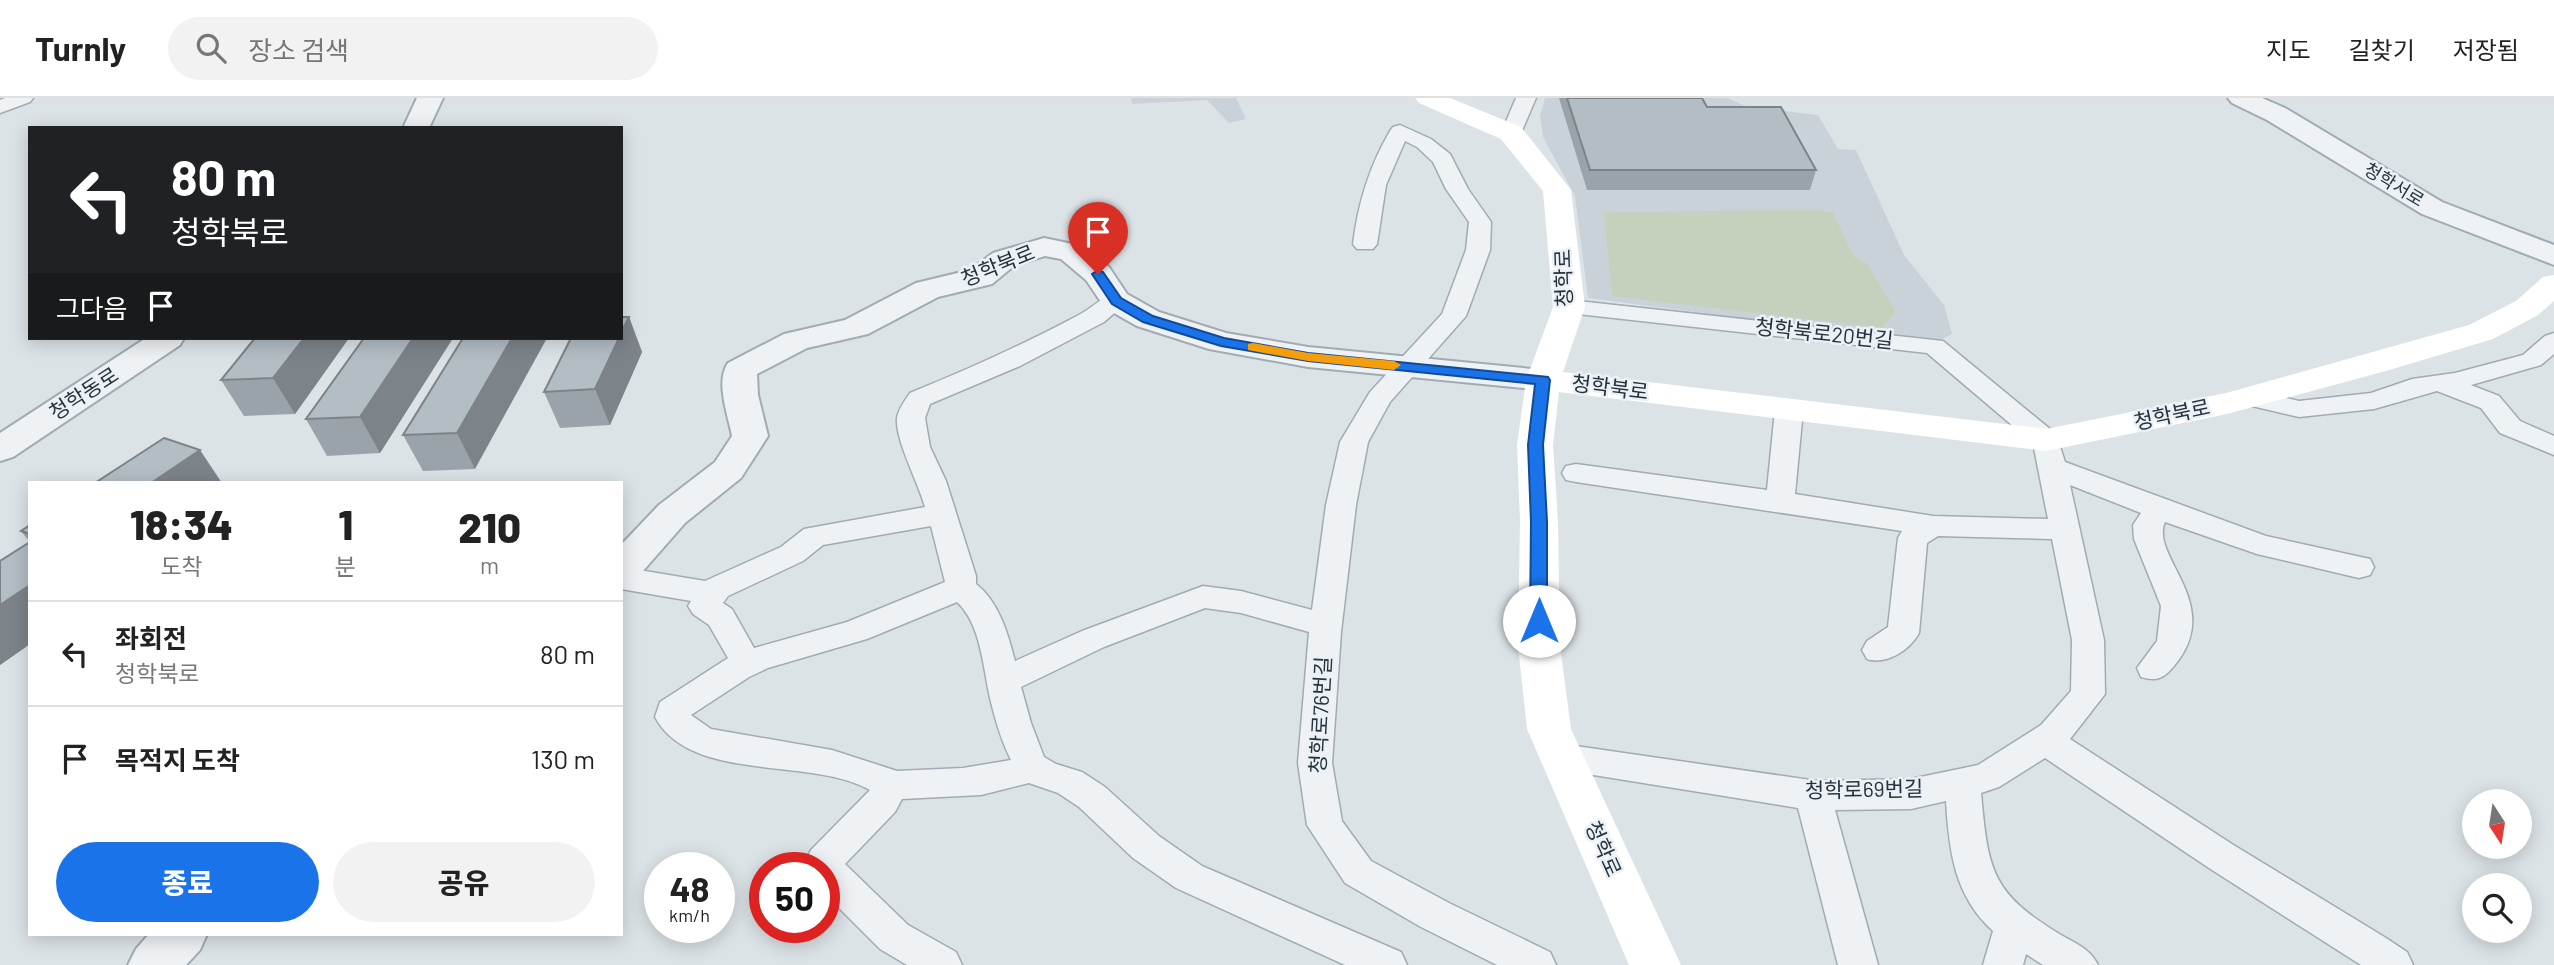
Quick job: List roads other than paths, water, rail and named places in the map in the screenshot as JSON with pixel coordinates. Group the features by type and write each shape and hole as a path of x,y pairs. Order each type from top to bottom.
{"main road":[{"name":"청학로","path":"1428,98 1511,133 1558,190 1569,307 1543,380 1535,445 1539,522 1539,646 1549,729 1655,965"},
{"name":"청학북로","path":"1543,380 1789,410 2050,454 2481,332 2527,308 2554,284"}],"street":[{"path":"0,107 23,98"},
{"path":"417,126 430,98"},
{"path":"1511,133 1526,98"},
{"name":"청학서로","path":"2241,98 2287,120 2432,208 2554,256"},
{"name":"청학로76번길","path":"1365,244 1372,193 1383,159 1400,131 1424,143 1442,159 1457,189 1480,222 1478,250 1454,316 1379,398 1353,442 1341,505 1326,625 1315,763 1325,824 1358,872 1435,915 1536,965"},
{"name":"청학북로","path":"623,568 672,514 728,470 750,436 741,395 740,370 796,341 856,327 927,290 981,277 1004,259 1044,247 1071,252 1098,274 1116,301 1148,319 1221,342 1308,357 1543,380"},
{"path":"960,588 961,576 914,435 911,418 919,399 1011,361 1096,317 1116,301"},
{"name":"청학북로20번길","path":"1569,307 1934,346 2050,454 2159,509 2258,544 2308,556 2331,557 2359,567"},
{"path":"2248,397 2299,409 2374,401 2421,386 2457,381 2532,360 2553,336"},
{"name":"청학동로","path":"0,449 165,340"},
{"path":"2490,402 2531,373"},
{"path":"2440,383 2490,402 2510,427 2554,446"},
{"path":"1780,501 1789,410"},
{"name":"청학로69번길","path":"1562,758 1813,795 1911,794 1987,777 2053,734 2088,694 2088,640 2050,454"},
{"path":"1576,473 1780,501 1933,527 2065,529"},
{"path":"2153,668 2173,645 2177,606 2149,539 2148,525 2159,509"},
{"path":"747,664 721,617 704,606 717,588 792,554 815,536 942,514"},
{"path":"1878,650 1903,633 1913,538 1933,527"},
{"path":"623,578 692,588 711,597"},
{"path":"960,588 856,631 747,664 722,676 672,711 673,718 703,741 841,766 885,779 892,785 946,784 1032,768"},
{"path":"960,588 971,594 999,655 1012,718 1032,768 1069,782 1092,797 1146,847 1189,877 1387,965"},
{"path":"1003,681 1104,635 1203,597 1241,602 1326,625"},
{"path":"2044,740 2222,857 2350,934 2393,965"},
{"path":"1962,782 1971,865 1987,898 2014,926 2078,965"},
{"path":"892,785 882,802 824,861 826,870 894,937 942,965"},
{"path":"1813,795 1858,965"},
{"path":"2003,965 2014,926"},
{"path":"154,965 181,936"}]}
